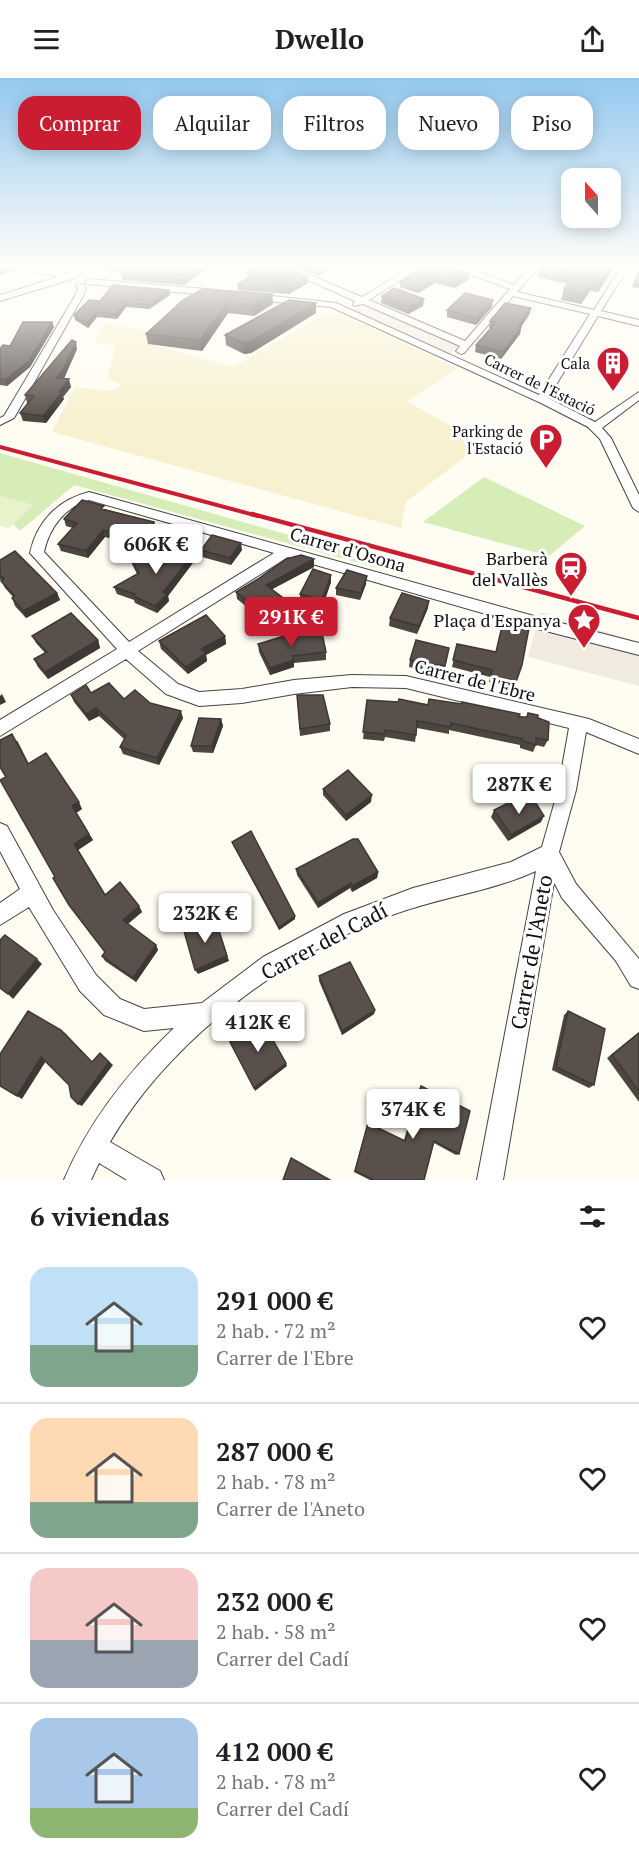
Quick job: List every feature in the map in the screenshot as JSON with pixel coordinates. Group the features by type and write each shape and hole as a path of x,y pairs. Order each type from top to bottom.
{"street":[{"path":"1,422 8,418 67,316"},
{"name":"Carrer de l'Estació","path":"357,316 542,399 594,428 605,438 639,508"},
{"path":"401,316 466,345"},
{"path":"453,359 491,316"},
{"path":"542,399 594,316"},
{"path":"608,316 639,323"},
{"path":"594,428 639,395"},
{"name":"Carrer d'Osona","path":"89,496 639,649"},
{"name":"Carrer de l'Ebre","path":"89,496 77,498 68,503 44,530 37,552 140,664 172,689 199,699 242,696 294,687 352,681 406,682 589,726 639,747"},
{"path":"0,729 286,552"},
{"name":"Carrer de l'Aneto","path":"490,1180 549,853 575,750 578,725"},
{"path":"0,832 88,983 112,1007 144,1020 204,1014"},
{"path":"549,853 569,891 623,954 639,978"},
{"name":"Carrer del Cadí","path":"77,1180 106,1126 145,1074 204,1014 269,966 340,927 395,904 506,874 533,864 549,853"},
{"path":"0,915 33,892"},
{"path":"94,1147 151,1180"}],"shaded area":[{"path":"322,316 346,316 458,368 407,401 482,444 406,502 401,528 52,432 75,387 113,391 122,385 107,378 116,345 95,343 104,323 160,333 149,344 233,367"},
{"path":"364,316 395,316 461,345 450,355"},
{"name":"Plaça d'Espanya","path":"540,612 639,642 639,686 528,657"}],"green space":[{"path":"0,453 391,564 389,571 74,485 20,531 0,509"},
{"path":"484,477 585,526 549,556 423,522"},
{"path":"0,496 34,505 9,528 0,526"}],"building":[{"path":"76,316 92,316 87,323"},
{"path":"165,316 217,316 200,340 146,334"},
{"path":"259,316 293,316 250,342 243,343 225,335"},
{"path":"494,316 525,316 518,327 521,327 503,352 476,345 495,322 490,321"},
{"path":"23,322 52,322 29,361 5,380 0,379 0,349 3,345 10,346"},
{"path":"72,340 76,342 62,371 56,378 69,379 59,392 62,392 43,416 20,413 34,396 25,395"},
{"path":"82,500 104,506 101,509 154,522 141,539 103,530 86,551 58,544 77,523 64,519"},
{"path":"212,535 241,543 230,558 201,550"},
{"path":"169,546 194,553 163,592 167,594 155,606 133,596 135,594 114,587 139,573 130,557 153,564"},
{"path":"15,551 57,593 23,611 12,598 15,596 1,581 4,579 0,575 0,560"},
{"path":"301,555 314,559 266,585 282,597 262,611 236,592 286,559"},
{"path":"313,569 331,575 322,600 300,594"},
{"path":"347,570 367,576 361,593 336,588"},
{"path":"402,593 429,601 419,626 390,618"},
{"path":"71,613 98,640 45,672 34,659 47,652 32,636"},
{"path":"206,615 225,636 201,649 206,653 186,667 159,641"},
{"path":"503,622 529,628 522,665 516,682 491,675 492,670 453,660 457,644 496,652"},
{"path":"322,633 326,652 292,656 294,660 270,668 258,644 281,637"},
{"path":"416,640 449,648 445,666 410,660"},
{"path":"109,683 124,699 135,690 150,703 181,711 157,758 120,747 126,736 96,708 86,714 71,695 86,685 91,693"},
{"path":"297,695 323,695 330,724 300,729"},
{"path":"399,699 428,705 429,699 462,704 462,702 520,714 519,717 527,717 528,713 538,715 538,718 549,722 548,740 536,738 536,745 523,741 523,739 451,723 450,727 417,721 416,735 385,730 385,734 363,732 367,700 398,702"},
{"path":"199,718 221,719 212,746 191,746"},
{"path":"12,734 28,764 46,753 79,802 72,806 89,834 74,844 105,895 120,882 139,906 123,920 156,945 133,978 102,956 105,952 69,905 0,780 6,777 0,767 0,740"},
{"path":"348,770 372,795 346,815 323,789"},
{"path":"532,797 544,816 511,835 494,810 516,799 520,804"},
{"path":"251,831 295,916 279,927 232,842"},
{"path":"353,839 358,839 378,872 352,886 351,883 318,903 296,869"},
{"path":"215,918 227,956 195,970 184,931"},
{"path":"5,935 37,959 8,994 0,988 0,940"},
{"path":"350,962 375,1010 342,1031 319,976"},
{"path":"28,1011 61,1030 92,1062 100,1053 109,1062 78,1104 71,1097 69,1085 41,1057 17,1096 0,1086 0,1054"},
{"path":"568,1011 605,1029 594,1085 556,1067"},
{"path":"261,1019 286,1063 254,1088 230,1042"},
{"path":"639,1033 639,1091 612,1055"},
{"path":"421,1086 470,1111 459,1154 434,1141 424,1180 374,1180 355,1171 368,1123 405,1141"},
{"path":"291,1158 330,1180 283,1180"}],"railway":[{"path":"0,447 258,516"},
{"path":"252,514 639,618"}],"place":[{"name":"Cala","path":"613,392"},
{"name":"Parking de l'Estació","path":"546,469"},
{"name":"Barberà del Vallès","path":"571,597"},
{"name":"Plaça d'Espanya","path":"584,649"}]}
